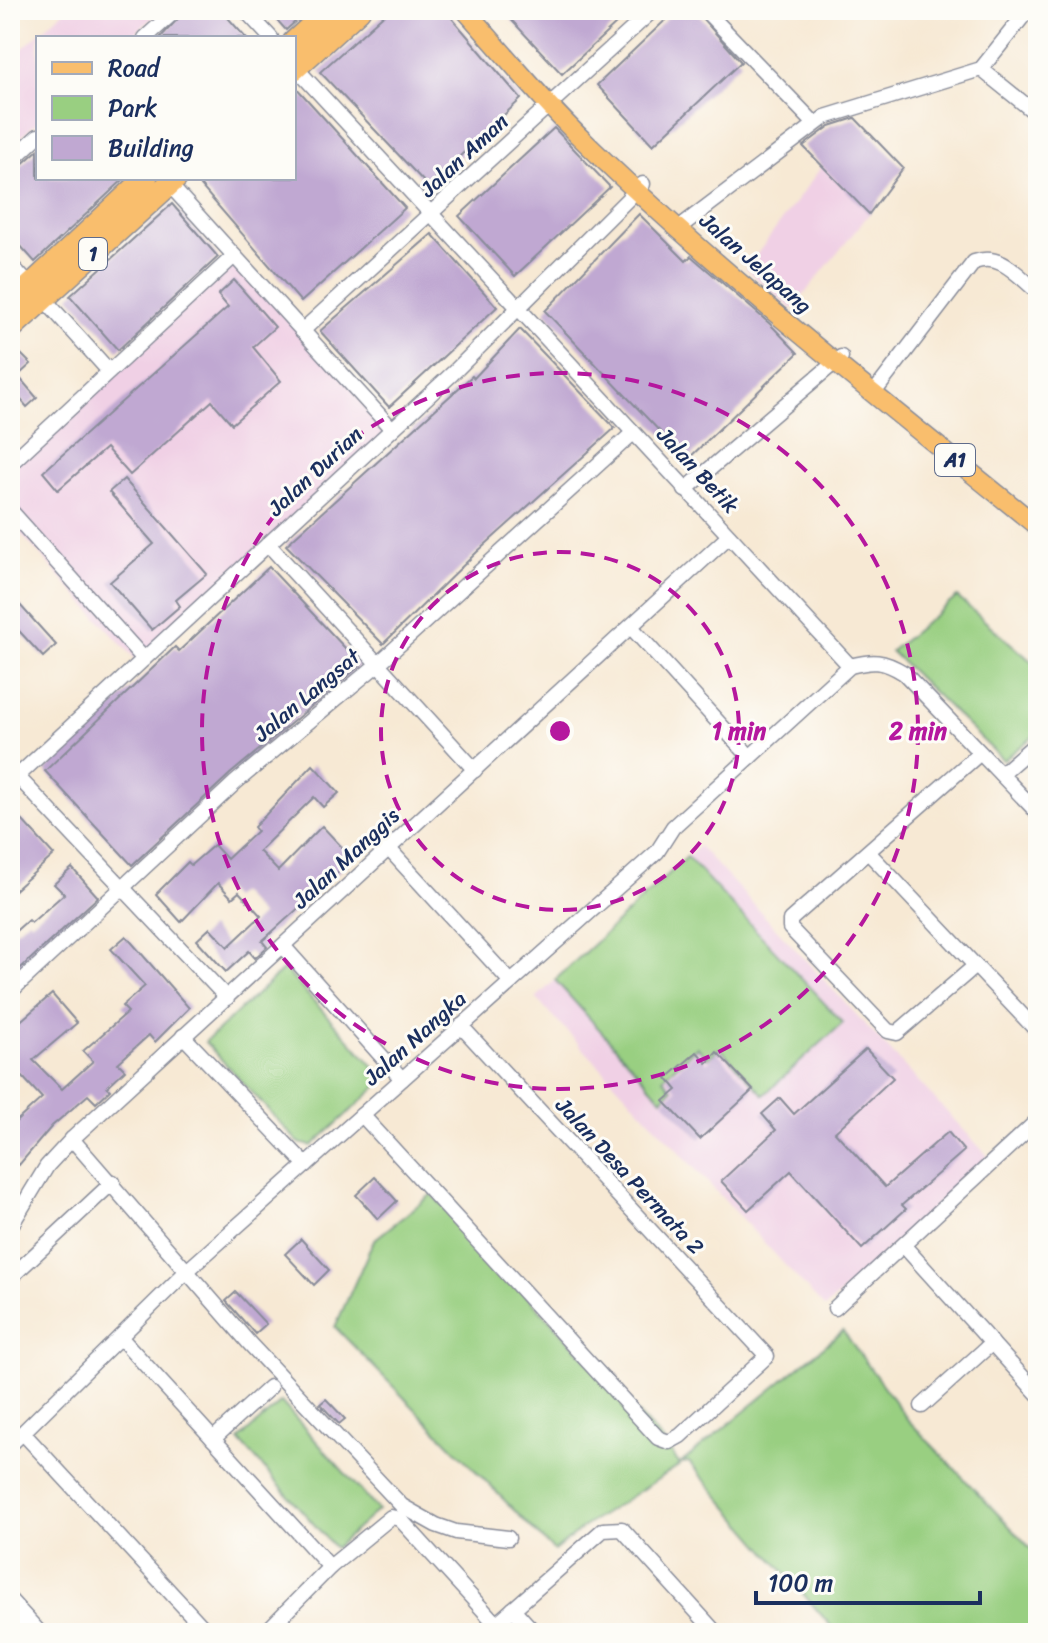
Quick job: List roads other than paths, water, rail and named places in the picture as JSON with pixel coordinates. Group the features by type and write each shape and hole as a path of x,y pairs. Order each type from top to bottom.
{"highway":[{"path":"296,40 329,10"},
{"path":"296,67 359,10"},
{"name":"1","path":"10,329 37,292 144,180"},
{"name":"1","path":"10,305 37,292 172,181"}],"main road":[{"name":"Jalan Jelapang","path":"465,10 640,187 1038,527"},
{"name":"Jalan Jelapang","path":"476,10 554,102"},
{"name":"Jalan Jelapang","path":"640,187 838,359"},
{"name":"Jalan Jelapang","path":"875,390 1038,516"}],"street":[{"path":"147,36 176,10"},
{"path":"245,10 269,36"},
{"name":"Jalan Aman","path":"302,331 653,10"},
{"path":"705,10 814,123"},
{"path":"685,223 793,144 814,123 981,69 1028,10"},
{"name":"Jalan Betik","path":"296,69 850,666"},
{"path":"981,69 1038,115"},
{"path":"10,162 36,138"},
{"path":"172,181 234,256 392,429"},
{"name":"Jalan Durian","path":"14,780 392,429 640,187"},
{"path":"10,464 234,256"},
{"path":"875,390 974,262 985,258 999,259 1038,292"},
{"path":"10,264 109,371"},
{"path":"685,490 838,359"},
{"name":"Jalan Langsat","path":"10,992 236,782 378,664 633,433"},
{"path":"10,510 144,659"},
{"name":"Jalan Manggis","path":"10,1227 47,1166 72,1139 729,536"},
{"path":"268,544 475,770"},
{"path":"631,627 750,757"},
{"path":"850,666 873,660 886,662 904,673 1038,813"},
{"name":"Jalan Nangka","path":"10,1445 188,1270 657,852 673,827 850,666"},
{"path":"1001,774 1038,742"},
{"path":"975,966 897,1033 888,1031 790,928 790,920 980,753"},
{"path":"14,780 227,998"},
{"path":"389,849 511,982"},
{"path":"868,852 1038,1032"},
{"path":"283,946 402,1079"},
{"name":"Jalan Desa Permata 2","path":"362,1115 658,1438 669,1442 767,1356 461,1026"},
{"path":"183,1036 306,1165"},
{"path":"835,1308 1038,1120"},
{"path":"72,1139 113,1182 249,1343 402,1506 456,1532 508,1538"},
{"path":"10,1278 113,1182"},
{"path":"904,1246 1038,1394"},
{"path":"120,1337 330,1567"},
{"path":"922,1406 992,1343"},
{"path":"213,1439 270,1387"},
{"path":"23,1433 208,1633"},
{"path":"265,1633 330,1567 391,1517 400,1519 491,1628 603,1530 622,1529 716,1633"},
{"path":"10,1600 40,1633"},
{"path":"513,1609 535,1633"},
{"path":"12,1633 27,1619"}]}
